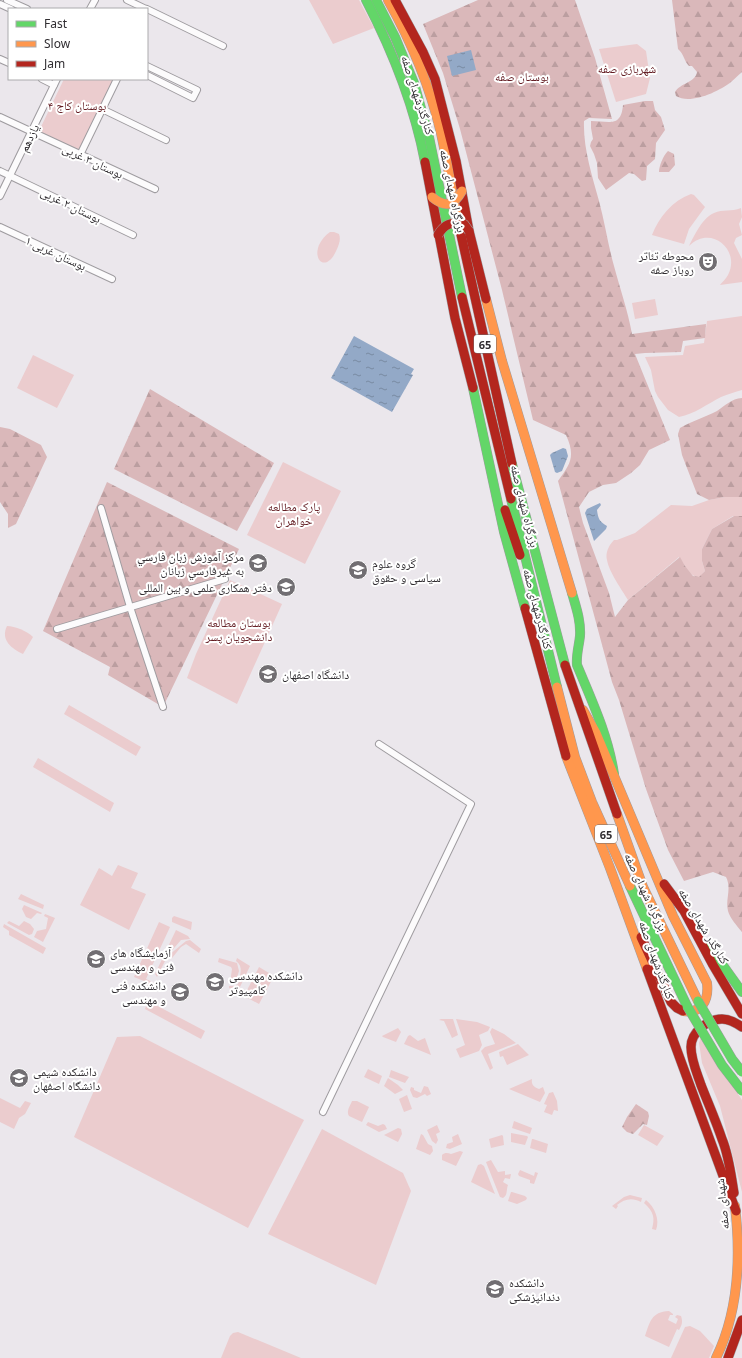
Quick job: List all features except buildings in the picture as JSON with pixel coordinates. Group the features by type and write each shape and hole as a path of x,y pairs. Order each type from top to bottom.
{"main road":[{"name":"کنارگذرشهدای صفه","path":"366,0 386,40 409,98 419,132 455,318 470,372 504,532 567,758 610,868 736,1211"},
{"name":"بزرگراه شهدای صفه","path":"376,0 395,37 414,83 429,137 464,307 575,757 592,802 687,1006 722,1065 742,1092"},
{"name":"بزرگراه شهدای صفه","path":"388,0 425,80 441,132 452,194 506,439 559,646 573,691 643,887 698,1001 732,1059 742,1072"},
{"name":"کنارگذرشهدای صفه","path":"395,0 424,52 435,79 445,113 469,231 502,361 580,620 579,644 575,658 604,729 612,756 614,774"},
{"path":"432,197 440,204 448,205 458,199 462,192"},
{"path":"438,235 442,228 452,222 464,224 469,231"},
{"path":"455,263 461,317 481,410 491,470 536,603"},
{"path":"573,691 596,733 674,916 707,983 708,993 702,1007 688,1012 678,1009 670,1002 610,868"},
{"name":"کنارگذر شهدای صفه","path":"655,872 684,911 713,965 742,1014"},
{"path":"684,911 742,992"},
{"name":"شهدای صفه","path":"716,1358 729,1328 734,1303 739,1244 730,1168 716,1119 691,1056 691,1043 696,1032 714,1020 721,1019 729,1021 742,1027"},
{"path":"728,1358 742,1320"}],"street":[{"path":"8,0 25,8"},
{"path":"127,0 145,8"},
{"path":"148,9 224,46"},
{"path":"148,66 197,90 193,98 148,76"},
{"path":"80,155 116,80"},
{"name":"یازدهم","path":"0,196 55,82"},
{"path":"102,109 166,140"},
{"name":"بوستان ۳ غربی","path":"0,117 155,189"},
{"name":"بوستان ۲ غربی","path":"0,171 133,235"},
{"name":"بوستان غربی ۱","path":"0,227 112,280"},
{"path":"101,508 130,607 163,707"},
{"path":"57,629 225,579"},
{"path":"323,1112 471,804 378,744"}],"green space":[{"path":"309,0 359,0 374,28 333,44"},
{"name":"بوستان صفه","path":"478,0 575,0 595,58 612,119 589,118 584,121 584,131 588,161 632,334 706,324 705,338 683,341 681,352 635,354 670,440 649,450 640,465 616,483 603,485 589,492 579,507 583,523 609,593 615,617 628,600 680,557 693,576 699,577 705,571 702,561 702,549 712,529 734,516 742,516 742,932 728,911 728,881 726,877 713,872 684,881 668,850 646,789 619,700 612,682 558,481 566,470 570,460 571,449 566,435 533,420 502,290 460,129 443,73 423,24"},
{"path":"672,0 742,0 742,72 719,90 704,96 689,99 676,96 675,92 677,89 696,76 697,72 692,66 687,64 682,53 678,49"},
{"name":"شهربازی صفه","path":"637,44 646,51 650,78 646,94 616,102 599,49"},
{"name":"بوستان کاج ۴","path":"64,80 115,80 81,149 78,150 39,131"},
{"path":"653,101 655,110 661,117 665,130 656,143 655,159 647,166 646,180 642,181 634,174 629,173 606,190 598,178 597,163 590,146 593,139 591,121 613,122 620,117 623,105"},
{"path":"668,151 674,154 675,165 669,172 659,172 664,156"},
{"path":"691,194 694,195 705,207 689,229 684,244 652,235 658,222 667,210 684,197"},
{"path":"741,208 742,217 739,224 742,235 736,238 734,243 742,259 742,282 720,285 728,275 731,266 727,249 722,243 714,239 706,238 698,240 689,246 699,227 710,215 717,212"},
{"path":"330,232 339,234 339,243 332,258 327,262 322,262 317,254 318,247 322,239"},
{"path":"655,299 658,315 635,319 632,303"},
{"path":"742,316 742,390 721,397 685,416 679,417 668,410 655,391 651,370 645,357 683,355 685,346 704,343 707,321"},
{"path":"33,355 74,375 57,408 17,388"},
{"path":"150,389 274,463 237,531 114,469"},
{"path":"742,398 742,497 725,497 709,500 697,494 682,455 678,434 680,428 717,411 732,401"},
{"path":"0,427 10,429 41,445 47,457 16,524 8,528 8,514 0,502"},
{"name":"پارک مطالعه خواهران","path":"283,462 341,491 305,564 247,535"},
{"path":"107,482 239,549 163,707 108,675 110,667 43,631"},
{"path":"725,497 742,497 742,516 733,516 712,529 702,549 702,561 705,571 699,578 690,573 679,557 628,600 608,565 608,549 614,540 635,533 671,505 692,506 709,500"},
{"name":"بوستان مطالعه دانشجویان پسر","path":"230,580 282,604 237,704 187,678 196,654"},
{"path":"7,626 21,629 33,637 23,654 11,647 6,640 5,631"},
{"path":"69,705 141,747 136,756 64,714"},
{"path":"38,758 114,803 110,812 33,767"},
{"path":"118,865 138,873 131,888 146,894 129,930 80,905 99,868 112,876"},
{"path":"21,894 44,905 43,909 18,899"},
{"path":"24,905 42,913 37,913 31,919 26,917 22,909"},
{"path":"45,914 55,918 43,942 34,937 37,931 46,929 48,918 44,916"},
{"path":"174,916 192,922 191,930 172,922 172,918"},
{"path":"9,921 19,926 24,921 30,924 34,929 32,934 29,935 7,923"},
{"path":"159,922 170,927 146,979 154,983 148,986 144,981 134,977"},
{"path":"4,924 46,948 43,954 9,935 9,931 3,927"},
{"path":"176,930 188,936 190,939 181,940 168,955 157,977 155,974"},
{"path":"190,940 201,949 199,953 186,944 181,947 172,958 169,955 186,941"},
{"path":"219,958 237,963 239,971 235,984 230,983 231,967 218,962"},
{"path":"237,958 250,966 239,989 235,991 229,988 229,986 238,984 241,969 236,961"},
{"path":"259,967 274,976 259,1004 244,996"},
{"path":"148,1001 205,1031 201,1039 145,1009"},
{"path":"453,1019 458,1035 452,1038 444,1021 439,1020"},
{"path":"456,1019 477,1022 490,1027 488,1031 479,1035 482,1045 479,1051 460,1058 456,1049 465,1045"},
{"path":"398,1028 401,1032 396,1042 382,1036"},
{"path":"492,1028 504,1034 516,1043 488,1054 493,1068 490,1070 481,1051 485,1047 495,1044 490,1032"},
{"path":"410,1035 418,1041 425,1038 431,1055 404,1044"},
{"path":"140,1036 304,1120 248,1228 74,1137 117,1037"},
{"path":"701,1037 742,1100 742,1192 720,1106 702,1063 699,1043"},
{"path":"518,1044 529,1055 507,1065 503,1056 500,1057 499,1052"},
{"path":"368,1069 382,1076 379,1084 364,1077"},
{"path":"391,1070 409,1077 405,1083 389,1077"},
{"path":"388,1078 403,1090 395,1094 384,1086"},
{"path":"532,1079 532,1084 534,1087 539,1089 543,1087 545,1093 540,1102 509,1089"},
{"path":"424,1086 428,1087 431,1094 427,1096 425,1094 417,1098 413,1097 410,1090 411,1087 421,1093"},
{"path":"553,1092 557,1101 558,1111 554,1110 552,1115 544,1112 547,1105 544,1104 549,1093"},
{"path":"407,1095 412,1109 404,1112 399,1099"},
{"path":"0,1098 20,1108 25,1101 31,1103 25,1114 19,1118 14,1129 0,1122"},
{"path":"352,1101 357,1101 369,1107 362,1122 349,1116 348,1114"},
{"path":"636,1104 648,1112 649,1116 647,1125 643,1124 633,1134 627,1132 622,1127"},
{"path":"514,1121 532,1128 530,1134 512,1128"},
{"path":"368,1122 378,1126 383,1124 387,1129 379,1132 366,1125"},
{"path":"437,1125 440,1132 436,1134 438,1140 436,1144 432,1141 427,1130"},
{"path":"644,1125 664,1136 657,1146 638,1135"},
{"path":"398,1128 401,1129 402,1134 398,1142 384,1135"},
{"path":"322,1129 403,1173 411,1191 376,1285 268,1234"},
{"path":"511,1133 527,1136 525,1145 511,1142"},
{"path":"421,1134 428,1144 432,1146 433,1151 430,1155 416,1149"},
{"path":"458,1134 462,1144 450,1149 446,1148 447,1144 453,1142 452,1137"},
{"path":"502,1135 504,1145 491,1148 489,1139"},
{"path":"532,1139 548,1144 546,1153 530,1148"},
{"path":"460,1151 463,1152 456,1166 442,1160 442,1155 444,1153 451,1154"},
{"path":"491,1160 498,1172 505,1171 505,1175 511,1174 510,1179 505,1178 503,1182 508,1185 505,1197 503,1198 500,1197 486,1162"},
{"path":"481,1164 484,1166 495,1194 471,1182 478,1165"},
{"path":"520,1170 534,1176 535,1172 538,1173 534,1184 530,1183 530,1180 519,1176 518,1174"},
{"path":"511,1192 527,1198 526,1200 517,1204 508,1201"},
{"path":"630,1195 642,1198 641,1202 628,1199 617,1205 618,1206 616,1209 612,1206 624,1197"},
{"path":"646,1200 652,1206 656,1214 656,1230 652,1229 653,1215 644,1203"},
{"path":"669,1311 673,1315 670,1315 668,1320 676,1324 678,1319 675,1317 677,1315 681,1316 682,1322 679,1330 677,1329 669,1347 645,1336 652,1319 658,1313"},
{"path":"690,1326 700,1331 714,1346 709,1358 671,1358 685,1327"},
{"path":"238,1332 301,1358 221,1358 230,1336 233,1333"}],"water":[{"path":"471,50 476,70 452,76 447,56"},
{"path":"354,336 414,369 411,374 413,375 392,412 331,378"},
{"path":"563,448 566,449 568,456 562,471 557,473 555,472 550,455"},
{"path":"600,503 601,505 597,510 598,516 601,522 607,526 606,529 594,541 585,513 587,509"}],"traffic: fast":[{"path":"366,0 402,79 415,120 425,162"},
{"path":"376,0 395,37 414,83 429,137 462,297"},
{"path":"473,388 504,532 525,608"},
{"path":"512,464 565,665"},
{"path":"511,499 557,687"},
{"path":"572,593 580,625 577,665 604,732 614,774"},
{"path":"630,886 687,1006"},
{"path":"709,946 742,992"},
{"path":"698,1001 732,1059 742,1072"},
{"path":"687,1006 722,1065 742,1091"}],"traffic: slow":[{"path":"388,0 412,48 437,116 460,230"},
{"path":"432,197 441,203 449,204 456,200 462,191"},
{"path":"486,299 502,361 572,593"},
{"path":"557,687 575,757 592,802 630,886"},
{"path":"583,710 596,733 673,916 707,983 707,995 703,1004 695,1010 683,1011"},
{"path":"566,756 610,868 647,969"},
{"path":"617,814 643,887 698,1001"},
{"path":"716,1358 730,1322 734,1303 738,1265 735,1206"}],"traffic: jam":[{"path":"395,0 423,52 435,79 456,161 469,231 486,299"},
{"path":"425,162 455,318 473,388"},
{"path":"438,235 443,228 452,223 464,224 469,231"},
{"path":"460,230 512,464"},
{"path":"462,297 511,499"},
{"path":"505,510 520,555"},
{"path":"525,608 566,756"},
{"path":"565,665 617,814"},
{"path":"664,884 684,911 713,965 742,1014"},
{"path":"641,937 671,1002 683,1011"},
{"path":"647,969 736,1211"},
{"path":"734,1193 730,1166 726,1152 696,1071 691,1047 692,1041 697,1032 701,1027 711,1021 722,1019 728,1020 742,1027"},
{"path":"728,1358 742,1320"}],"place":[{"name":"محوطه تئاتر روباز صفه","path":"708,262"},
{"name":"مرکز آموزش زبان فارسي به غيرفارسي زبانان","path":"258,563"},
{"name":"گروه علوم سیاسی و حقوق","path":"358,570"},
{"name":"دفتر همکاری علمی و بین المللی","path":"286,587"},
{"name":"دانشگاه اصفهان","path":"268,674"},
{"name":"آزمایشگاه های فنی و مهندسی","path":"96,959"},
{"name":"دانشکده مهندسی کامپیوتر","path":"215,982"},
{"name":"دانشکده فنی و مهندسی","path":"180,992"},
{"name":"دانشکده شیمی دانشگاه اصفهان","path":"19,1078"},
{"name":"دانشکده دندانپزشکی","path":"495,1289"}]}
